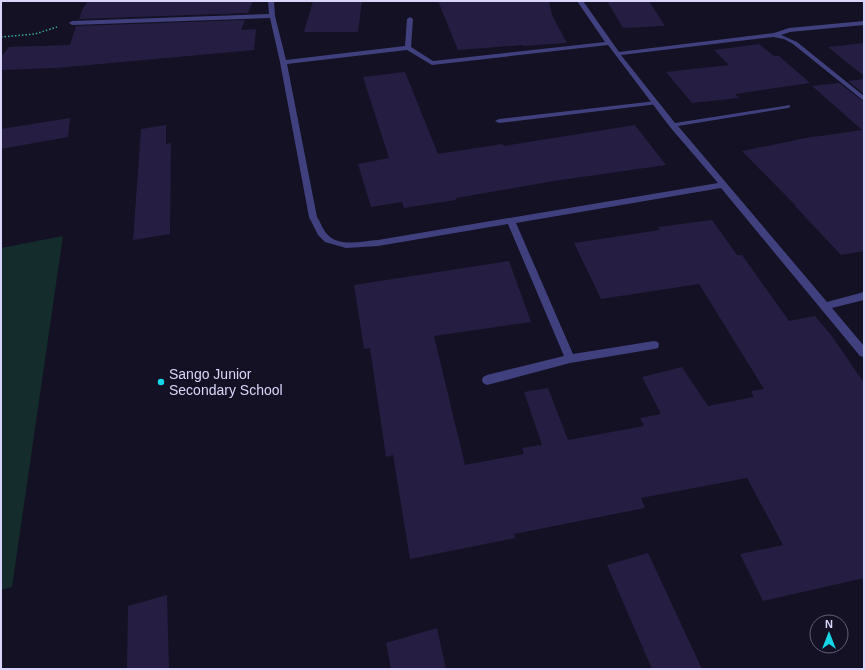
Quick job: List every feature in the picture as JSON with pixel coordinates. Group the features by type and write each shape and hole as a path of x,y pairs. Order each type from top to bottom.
{"street":[{"path":"271,1 272,16 283,62 313,217 321,232 329,240 344,245 378,243 724,185"},
{"path":"580,1 617,54 673,125 864,353"},
{"path":"72,23 272,16"},
{"path":"408,48 410,20"},
{"path":"617,54 773,35 789,30 864,23"},
{"path":"773,35 786,38 795,43 864,98"},
{"path":"283,62 408,48 432,64 609,42"},
{"path":"499,121 656,103"},
{"path":"673,125 788,106"},
{"path":"511,220 570,359"},
{"path":"825,306 864,296"},
{"path":"487,380 570,359 654,345"}],"path":[{"path":"1,37 35,34 72,23"}],"green space":[{"path":"63,236 12,587 1,590 1,248"}],"building":[{"path":"88,1 253,1 248,13 79,19 83,8"},
{"path":"313,1 362,1 358,32 304,32"},
{"path":"438,1 549,1 552,15 567,43 458,50"},
{"path":"607,1 649,1 665,26 623,28"},
{"path":"245,20 241,30 256,29 254,50 56,68 1,70 1,57 9,47 70,45 76,26"},
{"path":"864,43 864,76 828,47"},
{"path":"759,44 774,56 779,56 810,83 735,94 739,98 692,103 666,72 729,65 714,50"},
{"path":"405,72 438,154 502,144 504,146 635,125 666,165 554,181 456,198 456,200 404,208 402,202 371,207 358,164 389,158 363,77"},
{"path":"864,79 864,94 848,81"},
{"path":"839,83 864,102 864,251 841,255 742,151 806,138 862,130 812,86"},
{"path":"70,118 68,137 1,149 1,129"},
{"path":"166,125 166,144 171,143 170,234 133,240 141,129"},
{"path":"712,220 737,255 742,255 789,321 815,316 832,336 864,383 864,578 763,601 740,554 783,545 747,478 641,498 645,508 514,534 515,538 410,559 393,455 386,457 370,348 364,349 354,285 509,261 531,322 434,336 465,465 524,454 522,448 542,445 524,392 548,388 568,440 644,426 640,418 661,414 642,377 682,367 708,406 754,397 751,391 764,389 699,284 601,299 574,243 660,230 658,227"},
{"path":"648,553 702,669 652,669 607,565"},
{"path":"167,595 169,669 127,669 128,606"},
{"path":"437,628 446,669 391,669 386,643"}],"place":[{"name":"Sango Junior Secondary School","path":"161,382"}]}
